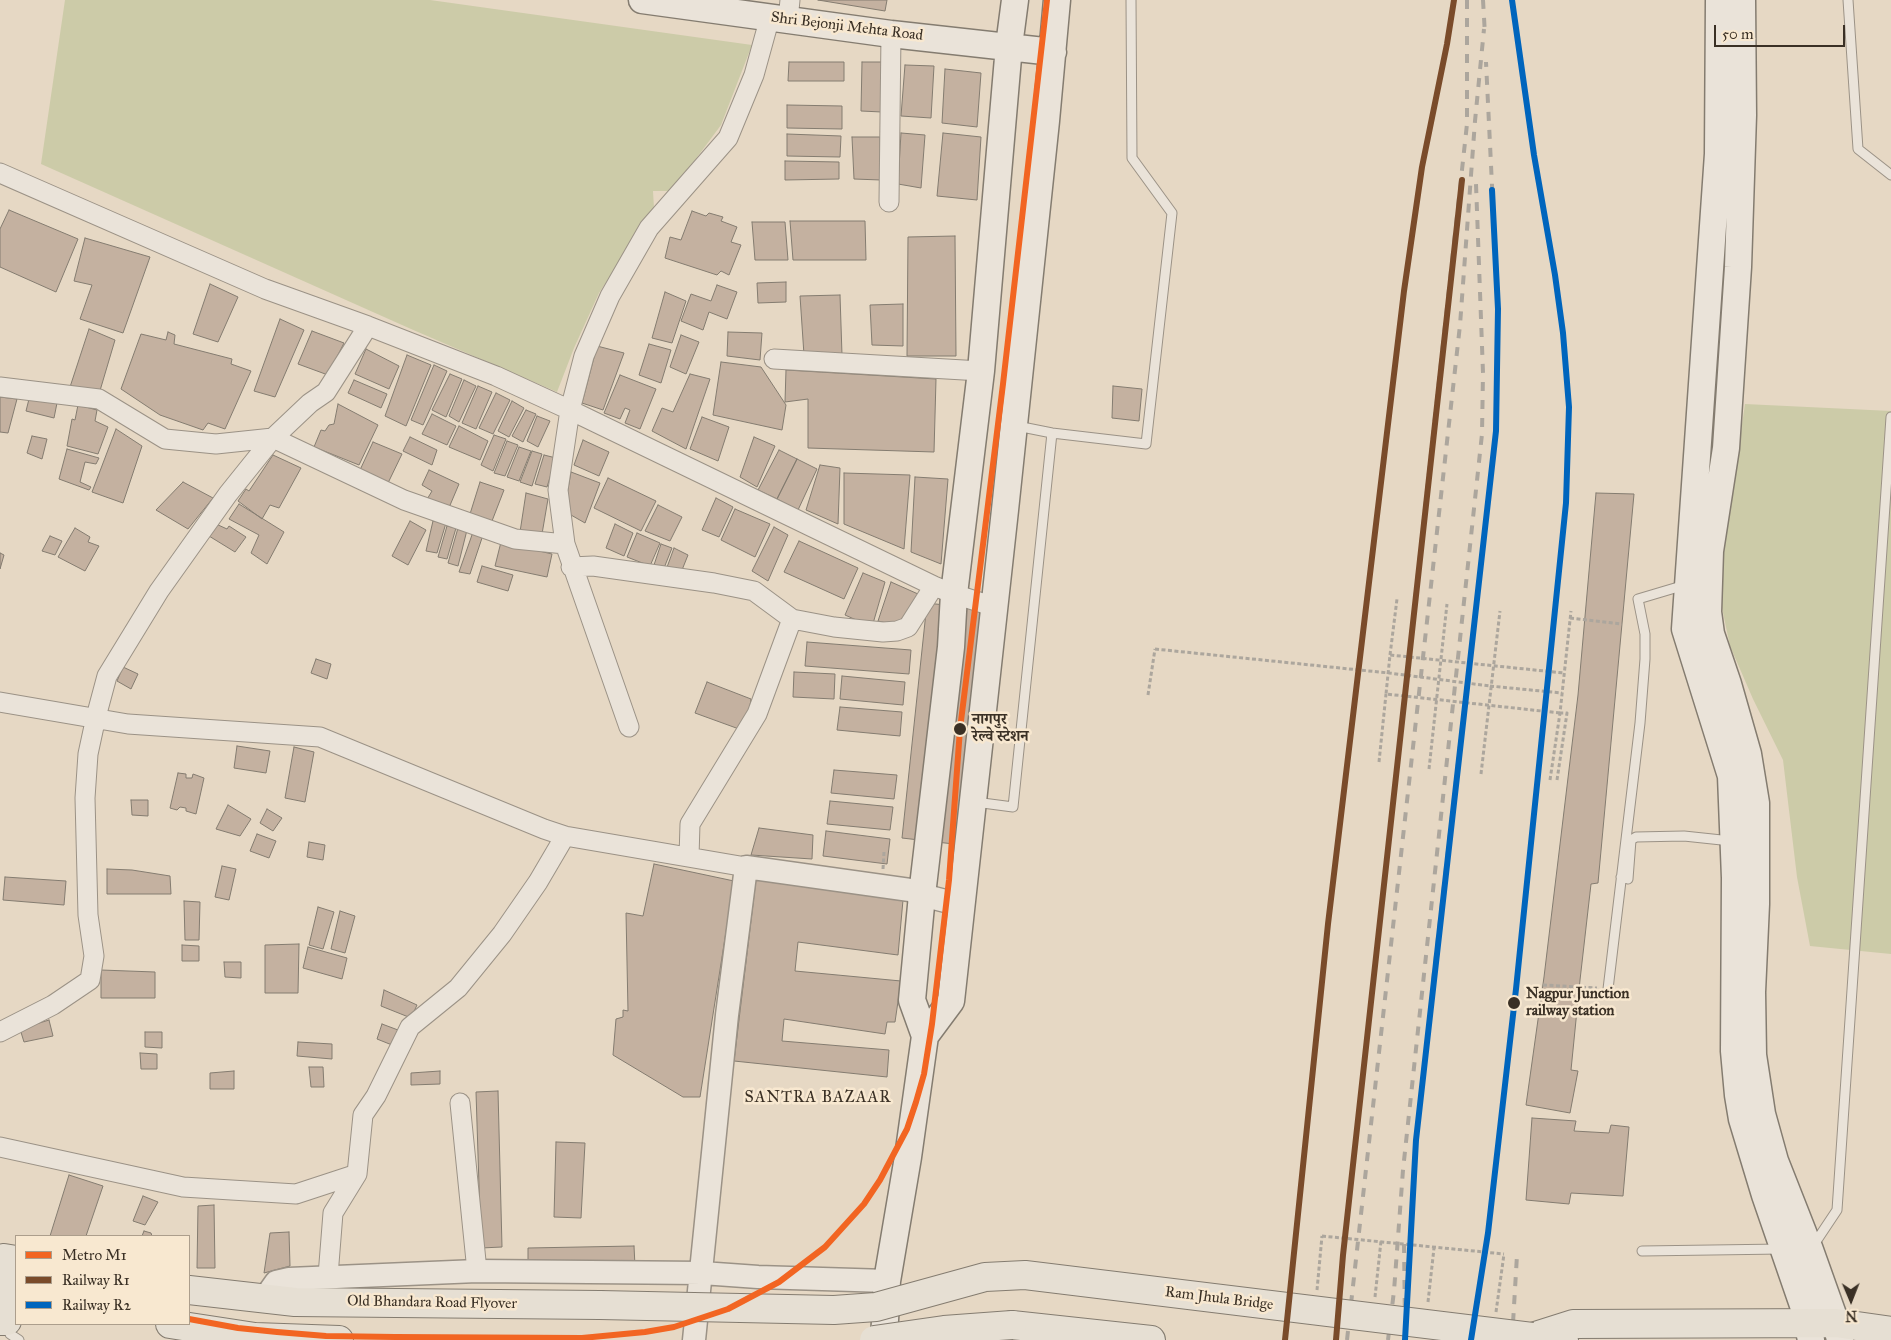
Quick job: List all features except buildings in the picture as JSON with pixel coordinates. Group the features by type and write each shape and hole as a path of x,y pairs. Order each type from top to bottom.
{"main road":[{"name":"Shri Bejonji Mehta Road","path":"642,0 783,12 891,34 1053,52"},
{"path":"884,1340 887,1281 908,1156 925,1036 912,1000 922,895 951,647 944,590 981,371 1009,46 1016,0"},
{"path":"925,1036 951,1001 995,607 1057,0"},
{"path":"1719,0 1718,154 1685,629 1731,776 1735,878 1734,1051 1742,1119 1757,1166 1797,1249"},
{"path":"1742,0 1742,125 1737,277 1726,448 1710,551 1708,612 1712,634 1748,754 1756,803 1756,904 1752,1001 1753,1055 1762,1114 1797,1249 1821,1322"},
{"path":"5,1255 8,1327"},
{"name":"Ram Jhula Bridge","path":"600,1305 834,1310 876,1307 985,1277 1025,1275 1564,1340"},
{"name":"Old Bhandara Road Flyover","path":"190,1290 295,1302 600,1305"},
{"path":"1532,1337 1573,1324 1821,1322 1891,1331"},
{"path":"176,1325 266,1339 339,1340"},
{"path":"874,1340 944,1330 1012,1325 1151,1340"}],"street":[{"path":"629,727 564,544 558,490 570,410 584,356 610,296 650,228 728,138 783,12"},
{"path":"890,202 891,34"},
{"path":"0,173 265,289 368,326 496,376 944,590 995,607"},
{"path":"0,1032 53,1004 90,980 94,956 88,915 84,798 88,754 107,676 158,591 228,494 273,438 326,392 368,326"},
{"path":"774,359 981,371"},
{"path":"0,387 100,399 166,439 216,444 273,438 404,500 515,539 564,544"},
{"path":"571,567 593,566 714,583 754,591 792,619 834,628 883,632 897,631 908,627 944,590"},
{"path":"689,857 690,824 757,714 792,619"},
{"path":"0,702 128,724 320,737 565,836 746,867 910,890 961,905"},
{"path":"328,1276 332,1213 357,1174 363,1115 376,1096 410,1027 458,988 502,934 538,882 565,836"},
{"path":"694,1340 727,1015 746,867"},
{"path":"460,1104 477,1271"},
{"path":"0,1147 183,1187 296,1194 357,1174"},
{"path":"264,1299 276,1282 289,1279 477,1271 702,1273 758,1277 887,1281"}],"lane":[{"path":"1013,425 1052,433 1146,444 1172,213 1132,158 1132,0"},
{"path":"1848,0 1858,149 1891,175"},
{"path":"1642,1251 1797,1249 1836,1210 1891,417"},
{"path":"973,802 1013,807 1052,433"},
{"path":"1608,989 1646,659 1645,634 1638,598 1688,584"},
{"path":"1621,877 1628,879 1631,840 1636,836 1684,836 1734,841"}],"path":[{"path":"1379,762 1397,599"},
{"path":"1429,769 1447,604"},
{"path":"1481,774 1500,611"},
{"path":"1550,780 1560,713 1571,611"},
{"path":"1570,618 1622,624"},
{"path":"1148,695 1155,649 1562,693"},
{"path":"1390,655 1564,673"},
{"path":"1386,694 1568,713 1558,780"},
{"path":"1543,985 1608,989"},
{"path":"1322,1236 1504,1254 1495,1320"},
{"path":"1374,1300 1381,1241"},
{"path":"1428,1303 1434,1248"}],"green space":[{"path":"65,0 430,0 752,45 721,125 672,191 653,191 654,208 599,293 574,348 557,392 41,164"},
{"path":"1745,404 1891,411 1891,954 1810,946 1797,877 1783,760 1730,646 1718,589"}],"railway":[{"path":"1285,1340 1328,924 1404,291 1422,167 1454,0"},
{"path":"1374,976 1467,124 1467,0"},
{"path":"1483,0 1485,35"},
{"path":"1347,1340 1460,325 1475,121 1484,29"},
{"path":"1433,981 1496,431 1498,309 1486,62"},
{"path":"1388,1340 1394,1291 1403,1170 1482,434 1483,373 1476,184"},
{"path":"1404,1244 1405,1324"},
{"path":"1512,1340 1517,1255"}],"metro line":[{"name":"M1","path":"190,1319 238,1328 326,1336 582,1338 645,1332 674,1327 728,1309 779,1282 825,1247 864,1204 880,1180 907,1129 924,1074 932,1024 949,880 960,729 1003,384 1047,0"}],"rail line":[{"name":"R1","path":"1285,1340 1328,924 1404,291 1422,167 1454,0"},
{"name":"R2","path":"1471,1340 1488,1233 1516,989 1566,503 1569,407 1563,333 1555,275 1534,155 1512,0"},
{"name":"R1","path":"1336,1340 1343,1255 1462,180"},
{"name":"R2","path":"1405,1340 1416,1140 1496,431 1498,309 1492,190"}],"place":[{"name":"नागपुर रेल्वे स्टेशन","path":"960,729"},
{"name":"Nagpur Junction railway station","path":"1514,1003"}],"district":[{"name":"SANTRA BAZAAR","path":"818,1098"}]}
